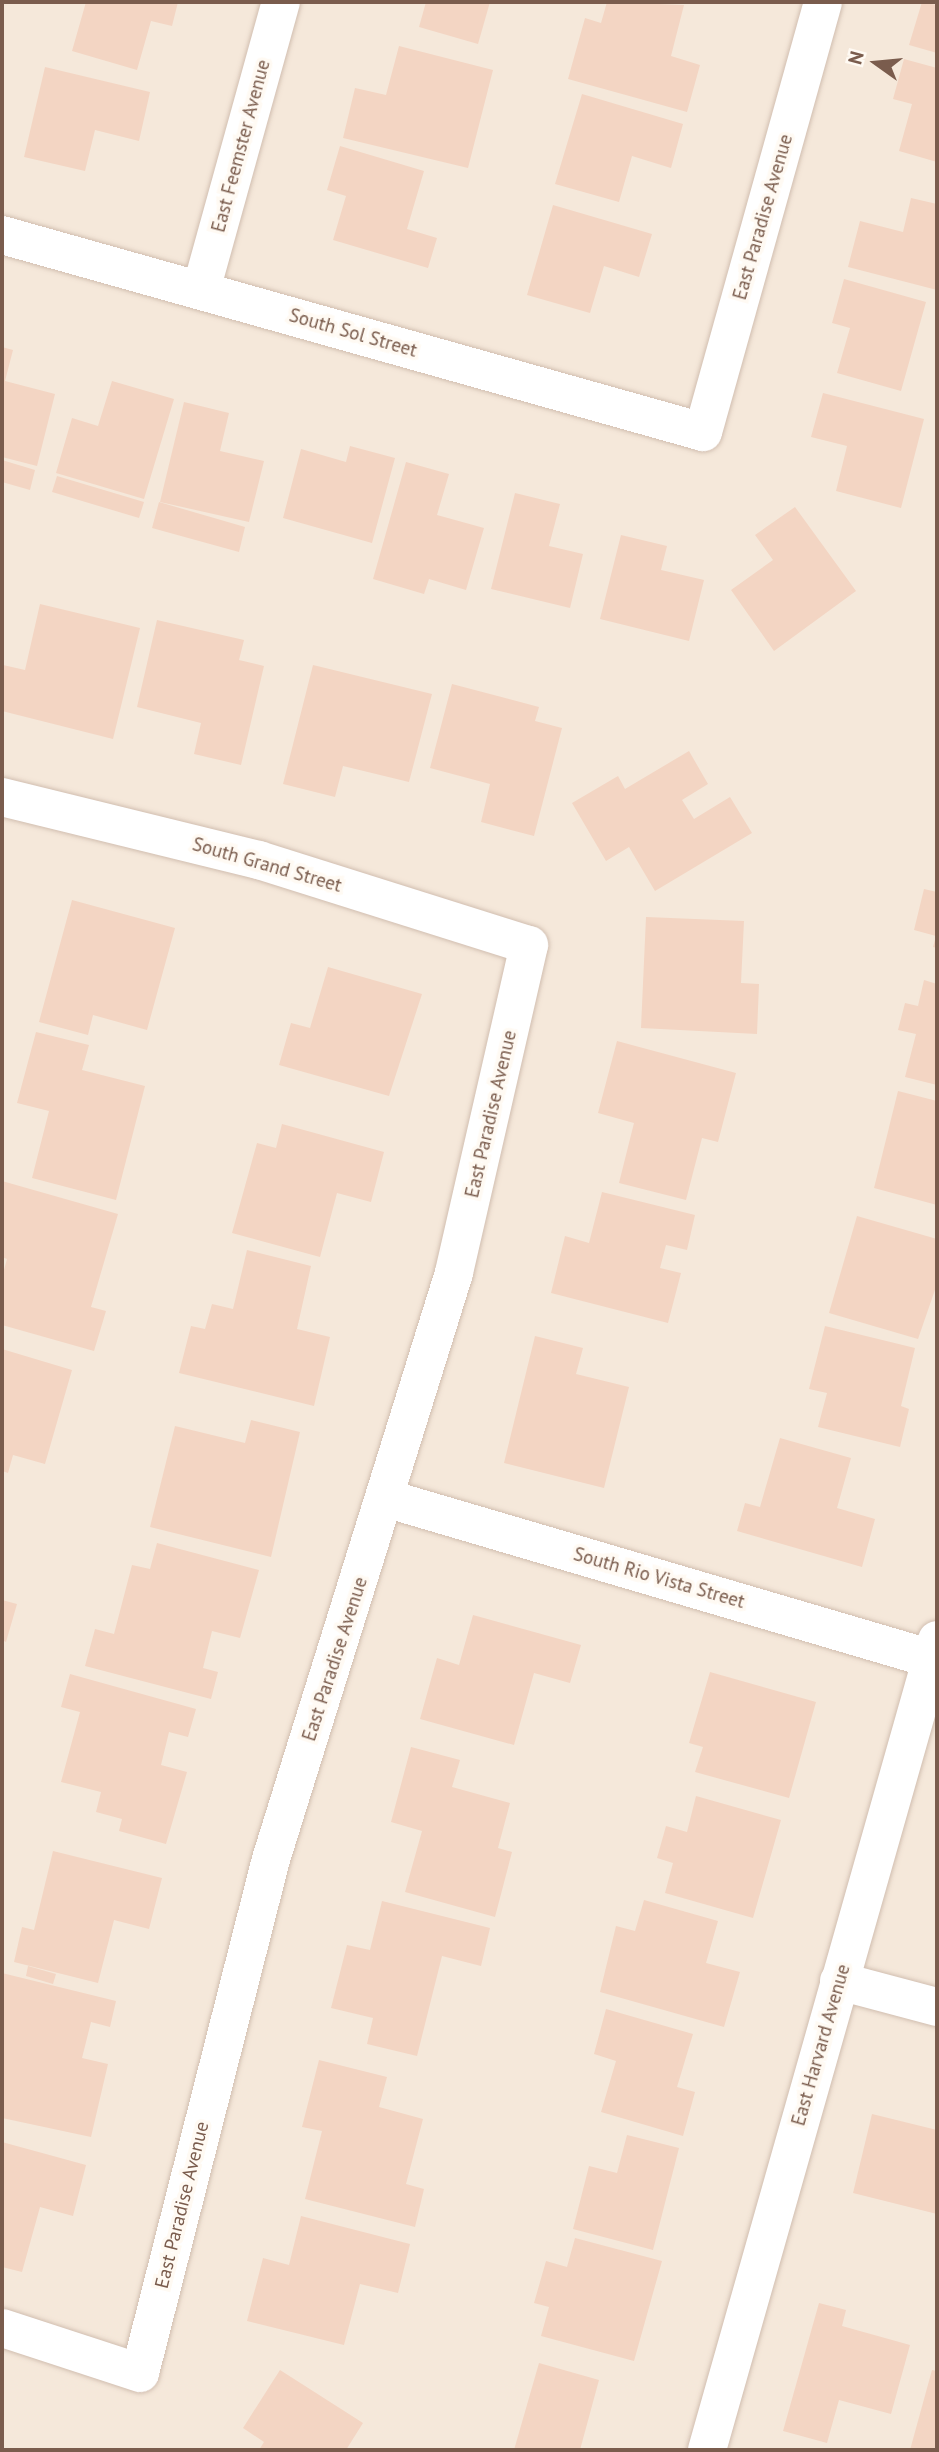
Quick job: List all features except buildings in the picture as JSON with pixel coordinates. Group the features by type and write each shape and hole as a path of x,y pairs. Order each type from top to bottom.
{"street":[{"name":"East Feemster Avenue","path":"201,290 281,2"},
{"name":"East Paradise Avenue","path":"704,432 823,2"},
{"name":"South Sol Street","path":"2,235 704,432"},
{"name":"South Grand Street","path":"2,797 259,860 529,945"},
{"name":"East Paradise Avenue","path":"2,2328 140,2374 271,1860 454,1273 529,945"},
{"name":"South Rio Vista Street","path":"385,1498 935,1649"},
{"name":"East Harvard Avenue","path":"707,2450 935,1649"},
{"path":"839,1981 937,2007"}],"shaded area":[{"path":"2,2 937,2 937,2450 2,2450"}]}
